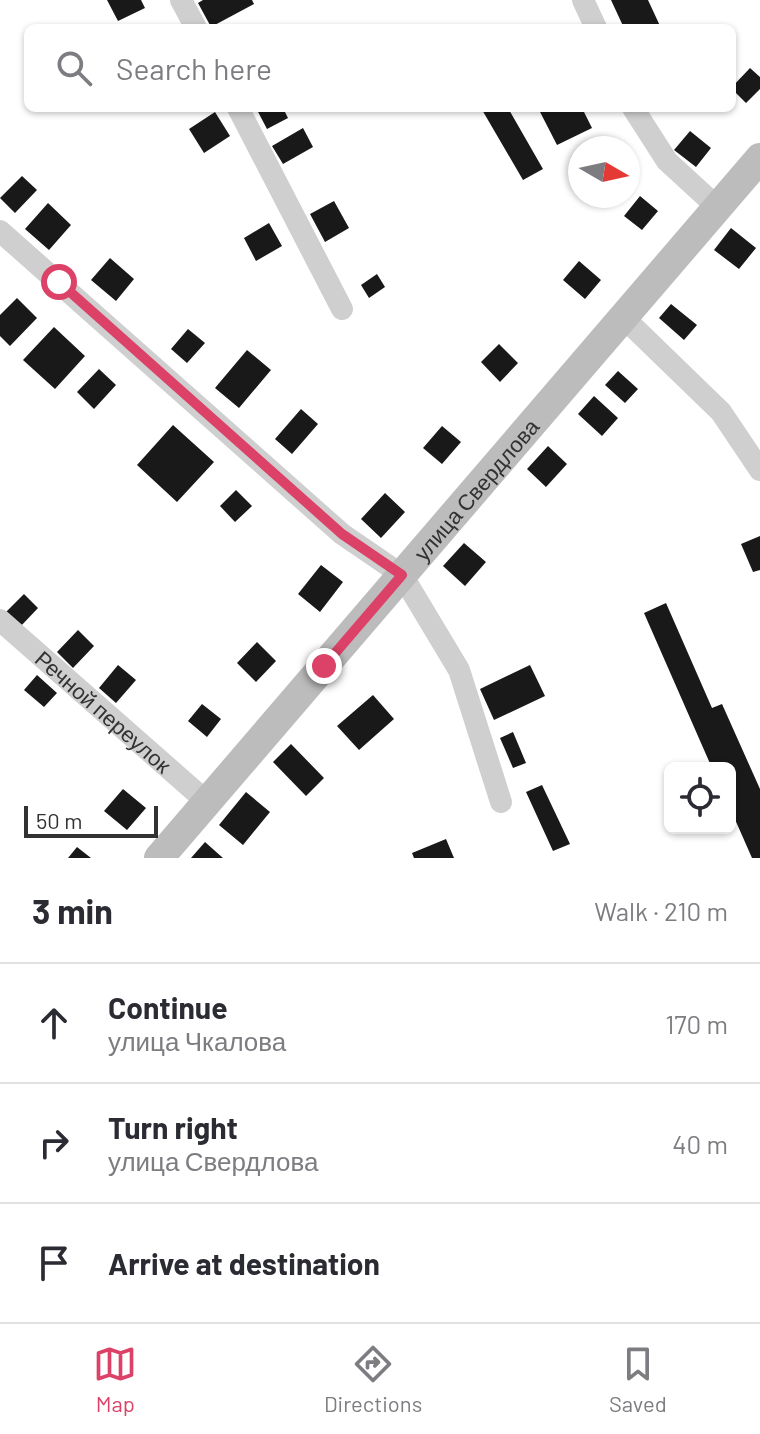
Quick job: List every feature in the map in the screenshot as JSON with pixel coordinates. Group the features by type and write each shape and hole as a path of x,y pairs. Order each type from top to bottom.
{"street":[{"path":"181,0 194,24"},
{"path":"583,0 594,24"},
{"path":"240,112 342,309"},
{"path":"636,112 667,161 717,207"},
{"name":"улица Свердлова","path":"159,858 760,158"},
{"path":"0,231 342,534 402,575 459,670 501,802"},
{"path":"623,317 721,412 760,470"},
{"name":"Речной переулок","path":"0,620 207,802"}],"building":[{"path":"107,0 141,0 145,8 118,21"},
{"path":"203,0 252,0 254,4 217,24 209,24 198,3"},
{"path":"611,0 648,0 659,24 622,24"},
{"path":"750,68 760,77 760,89 746,103 736,93 736,83"},
{"path":"215,112 230,136 204,153 189,129"},
{"path":"258,112 285,112 288,118 267,129"},
{"path":"483,112 510,112 543,169 523,180"},
{"path":"540,112 584,112 592,128 568,136 568,140 557,145"},
{"path":"303,128 313,147 283,164 272,146"},
{"path":"690,131 711,148 696,167 674,150"},
{"path":"22,176 37,190 15,213 0,198"},
{"path":"640,196 658,211 642,230 624,216 630,208 640,208"},
{"path":"334,201 349,228 325,242 310,214"},
{"path":"48,203 71,225 49,250 25,229"},
{"path":"269,223 282,246 256,261 244,238"},
{"path":"731,228 756,248 739,269 714,250"},
{"path":"110,258 134,279 116,301 91,280"},
{"path":"579,261 601,280 585,299 563,280"},
{"path":"377,274 385,287 369,298 361,285"},
{"path":"17,298 37,318 10,346 0,336 0,315"},
{"path":"671,304 697,325 684,340 659,318"},
{"path":"54,327 85,356 55,389 23,360"},
{"path":"188,329 205,343 187,363 171,349"},
{"path":"499,344 518,363 500,382 481,362"},
{"path":"247,350 271,370 239,408 215,388"},
{"path":"99,369 116,385 94,409 77,392"},
{"path":"618,371 638,389 625,403 605,385"},
{"path":"594,396 618,418 602,436 578,414"},
{"path":"301,409 318,424 292,454 275,439"},
{"path":"173,425 214,462 177,502 137,465"},
{"path":"442,426 461,442 442,464 423,448"},
{"path":"548,446 567,464 546,487 527,469"},
{"path":"236,490 252,506 235,522 220,506"},
{"path":"385,493 405,512 381,538 361,519"},
{"path":"760,536 760,570 753,572 741,544"},
{"path":"464,543 486,562 465,586 443,566"},
{"path":"321,565 343,582 320,612 298,594"},
{"path":"24,594 38,608 20,627 6,612"},
{"path":"666,603 712,708 722,704 760,789 760,858 752,858 736,822 736,762 709,762 644,613"},
{"path":"78,630 94,646 73,668 57,652"},
{"path":"257,642 276,661 256,682 237,663"},
{"path":"118,665 136,680 116,703 99,688"},
{"path":"530,665 545,696 494,720 480,689"},
{"path":"37,675 57,693 44,707 24,690"},
{"path":"373,695 394,719 359,750 337,726"},
{"path":"202,704 221,719 207,737 188,721"},
{"path":"513,732 526,763 513,768 500,738"},
{"path":"291,744 324,778 306,796 273,762"},
{"path":"542,785 570,844 553,851 526,792"},
{"path":"123,789 146,808 127,830 104,811"},
{"path":"246,792 270,812 243,845 219,825"},
{"path":"446,839 454,858 414,858 412,853"},
{"path":"205,842 223,858 191,858"},
{"path":"77,847 91,858 68,858"}],"route":[{"path":"59,282 342,534 402,575 324,666"}]}
